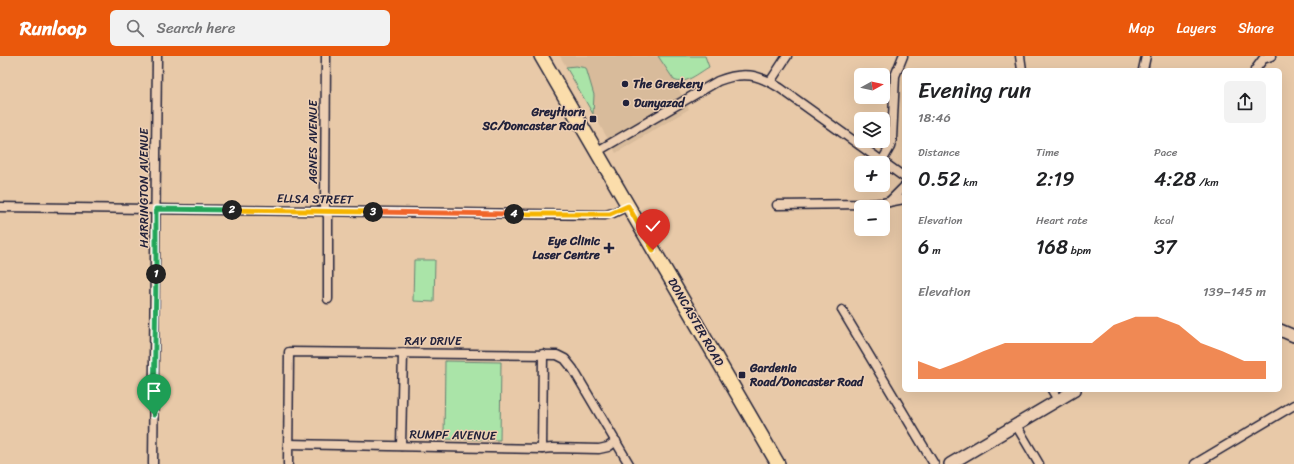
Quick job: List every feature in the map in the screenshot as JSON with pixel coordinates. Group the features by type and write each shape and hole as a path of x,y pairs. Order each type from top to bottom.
{"main road":[{"name":"DONCASTER ROAD","path":"540,56 778,464"}],"street":[{"name":"HARRINGTON AVENUE","path":"153,464 157,56"},
{"name":"AGNES AVENUE","path":"326,56 325,206 328,217 328,299"},
{"path":"770,82 787,56"},
{"path":"885,156 890,147 892,139 895,76 903,56"},
{"path":"1020,56 1022,68"},
{"path":"1143,68 1146,56"},
{"path":"1256,68 1263,59 1271,56"},
{"path":"596,152 718,81 733,76 746,75 756,76 770,82 875,156"},
{"path":"890,167 902,176"},
{"path":"890,201 902,189"},
{"path":"890,202 902,199"},
{"path":"777,204 854,204"},
{"name":"ELLSA STREET","path":"0,207 605,215 628,206"},
{"path":"842,310 934,464"},
{"path":"1282,331 1294,336"},
{"name":"RAY DRIVE","path":"288,464 289,352 557,355 569,363 629,464"},
{"path":"401,446 403,353"},
{"path":"542,449 543,354"},
{"path":"1053,392 1058,400"},
{"path":"950,464 1072,392"},
{"path":"1195,464 1294,405"},
{"path":"1016,425 1039,464"},
{"name":"RUMPF AVENUE","path":"288,444 599,449 608,447 616,441"}],"shaded area":[{"path":"560,56 658,56 674,80 689,109 616,153"}],"green space":[{"path":"658,56 705,56 709,67 687,80 678,81 674,80"},
{"path":"576,66 586,68 594,95 593,114 566,67"},
{"path":"414,260 435,260 434,302 413,301"},
{"path":"445,361 501,362 500,440 444,439"}],"place":[{"name":"The Greekery","path":"625,84"},
{"name":"Dunyazad","path":"626,103"},
{"name":"Greythorn SC/Doncaster Road","path":"593,119"},
{"name":"Eye Clinic Laser Centre","path":"609,248"},
{"name":"Gardenia Road/Doncaster Road","path":"742,375"}],"route":[{"path":"154,415 156,209 605,215 628,206 653,250"}]}
